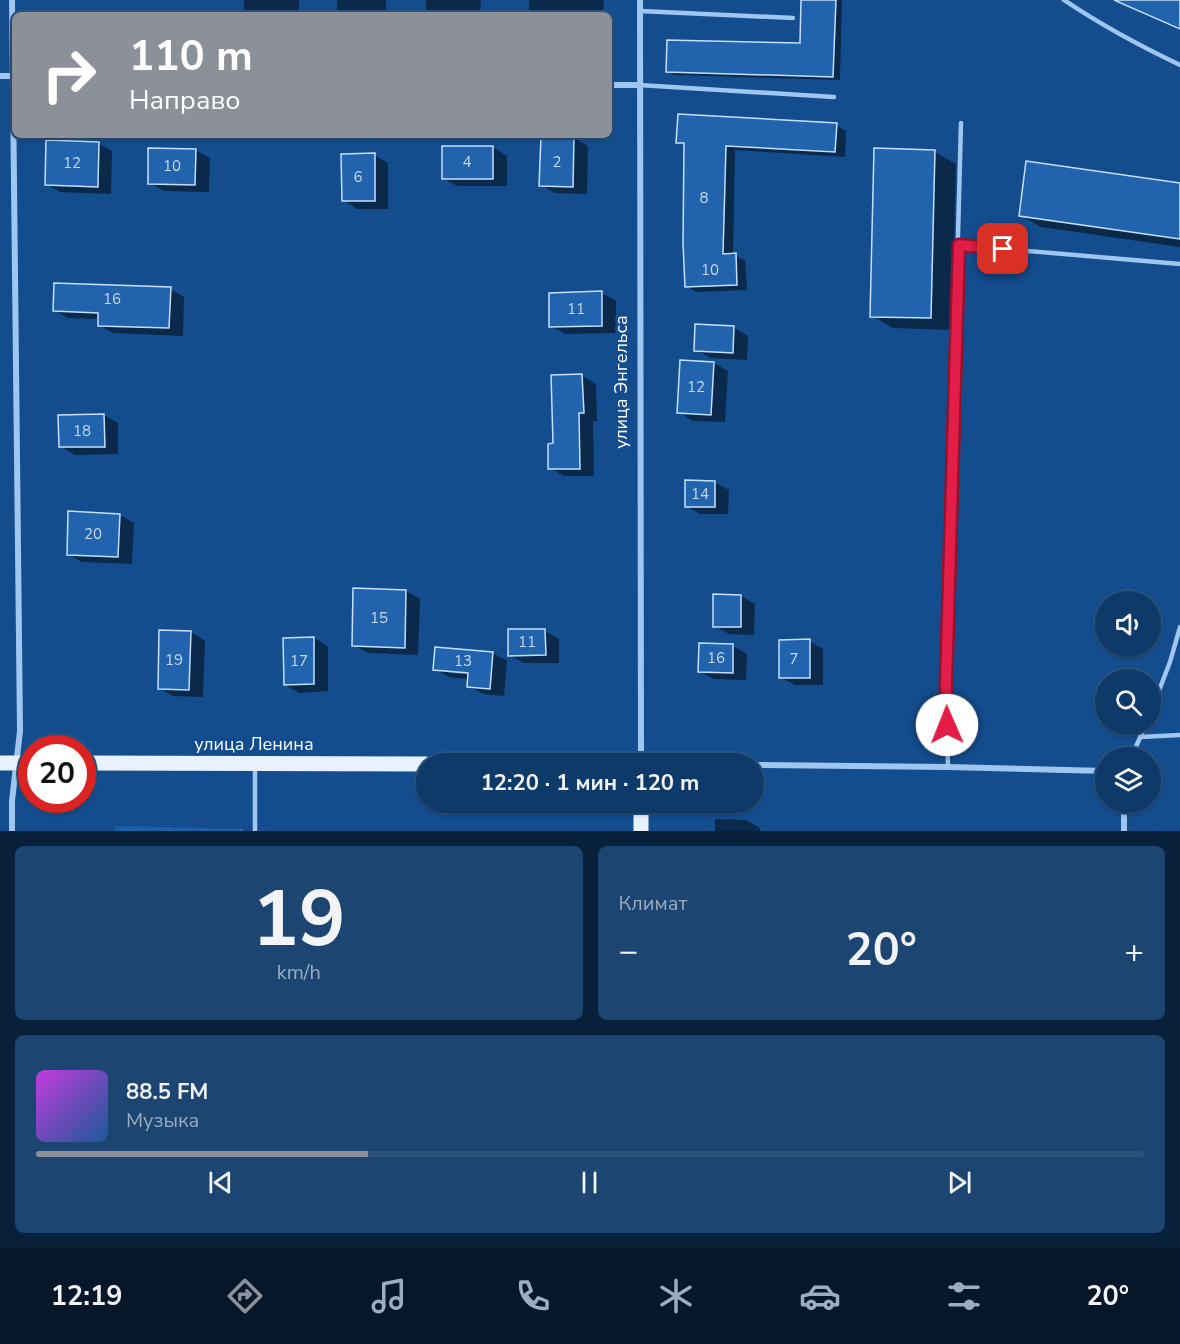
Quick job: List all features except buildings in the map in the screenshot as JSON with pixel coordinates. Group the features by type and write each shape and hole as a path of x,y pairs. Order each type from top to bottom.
{"main road":[{"name":"улица Ленина","path":"96,763 416,764"},
{"path":"641,813 641,831"}],"street":[{"name":"улица Энгельса","path":"640,0 641,753"},
{"path":"612,85 639,85"},
{"path":"12,831 12,801 7,763 20,731 14,138"},
{"path":"764,765 1095,771"},
{"path":"1124,813 1124,831"}],"lane":[{"path":"1064,0 1130,40 1180,65"},
{"path":"640,11 793,18"},
{"path":"639,85 834,97"},
{"path":"948,767 946,684 961,123"},
{"path":"959,245 1180,264"},
{"path":"1161,685 1180,627"},
{"path":"1136,747 1140,737 1180,735"},
{"path":"255,764 255,831"}],"green space":[{"path":"115,826 243,829 243,831 115,831"}],"route":[{"path":"947,725 946,684 959,245 1003,249"}]}
